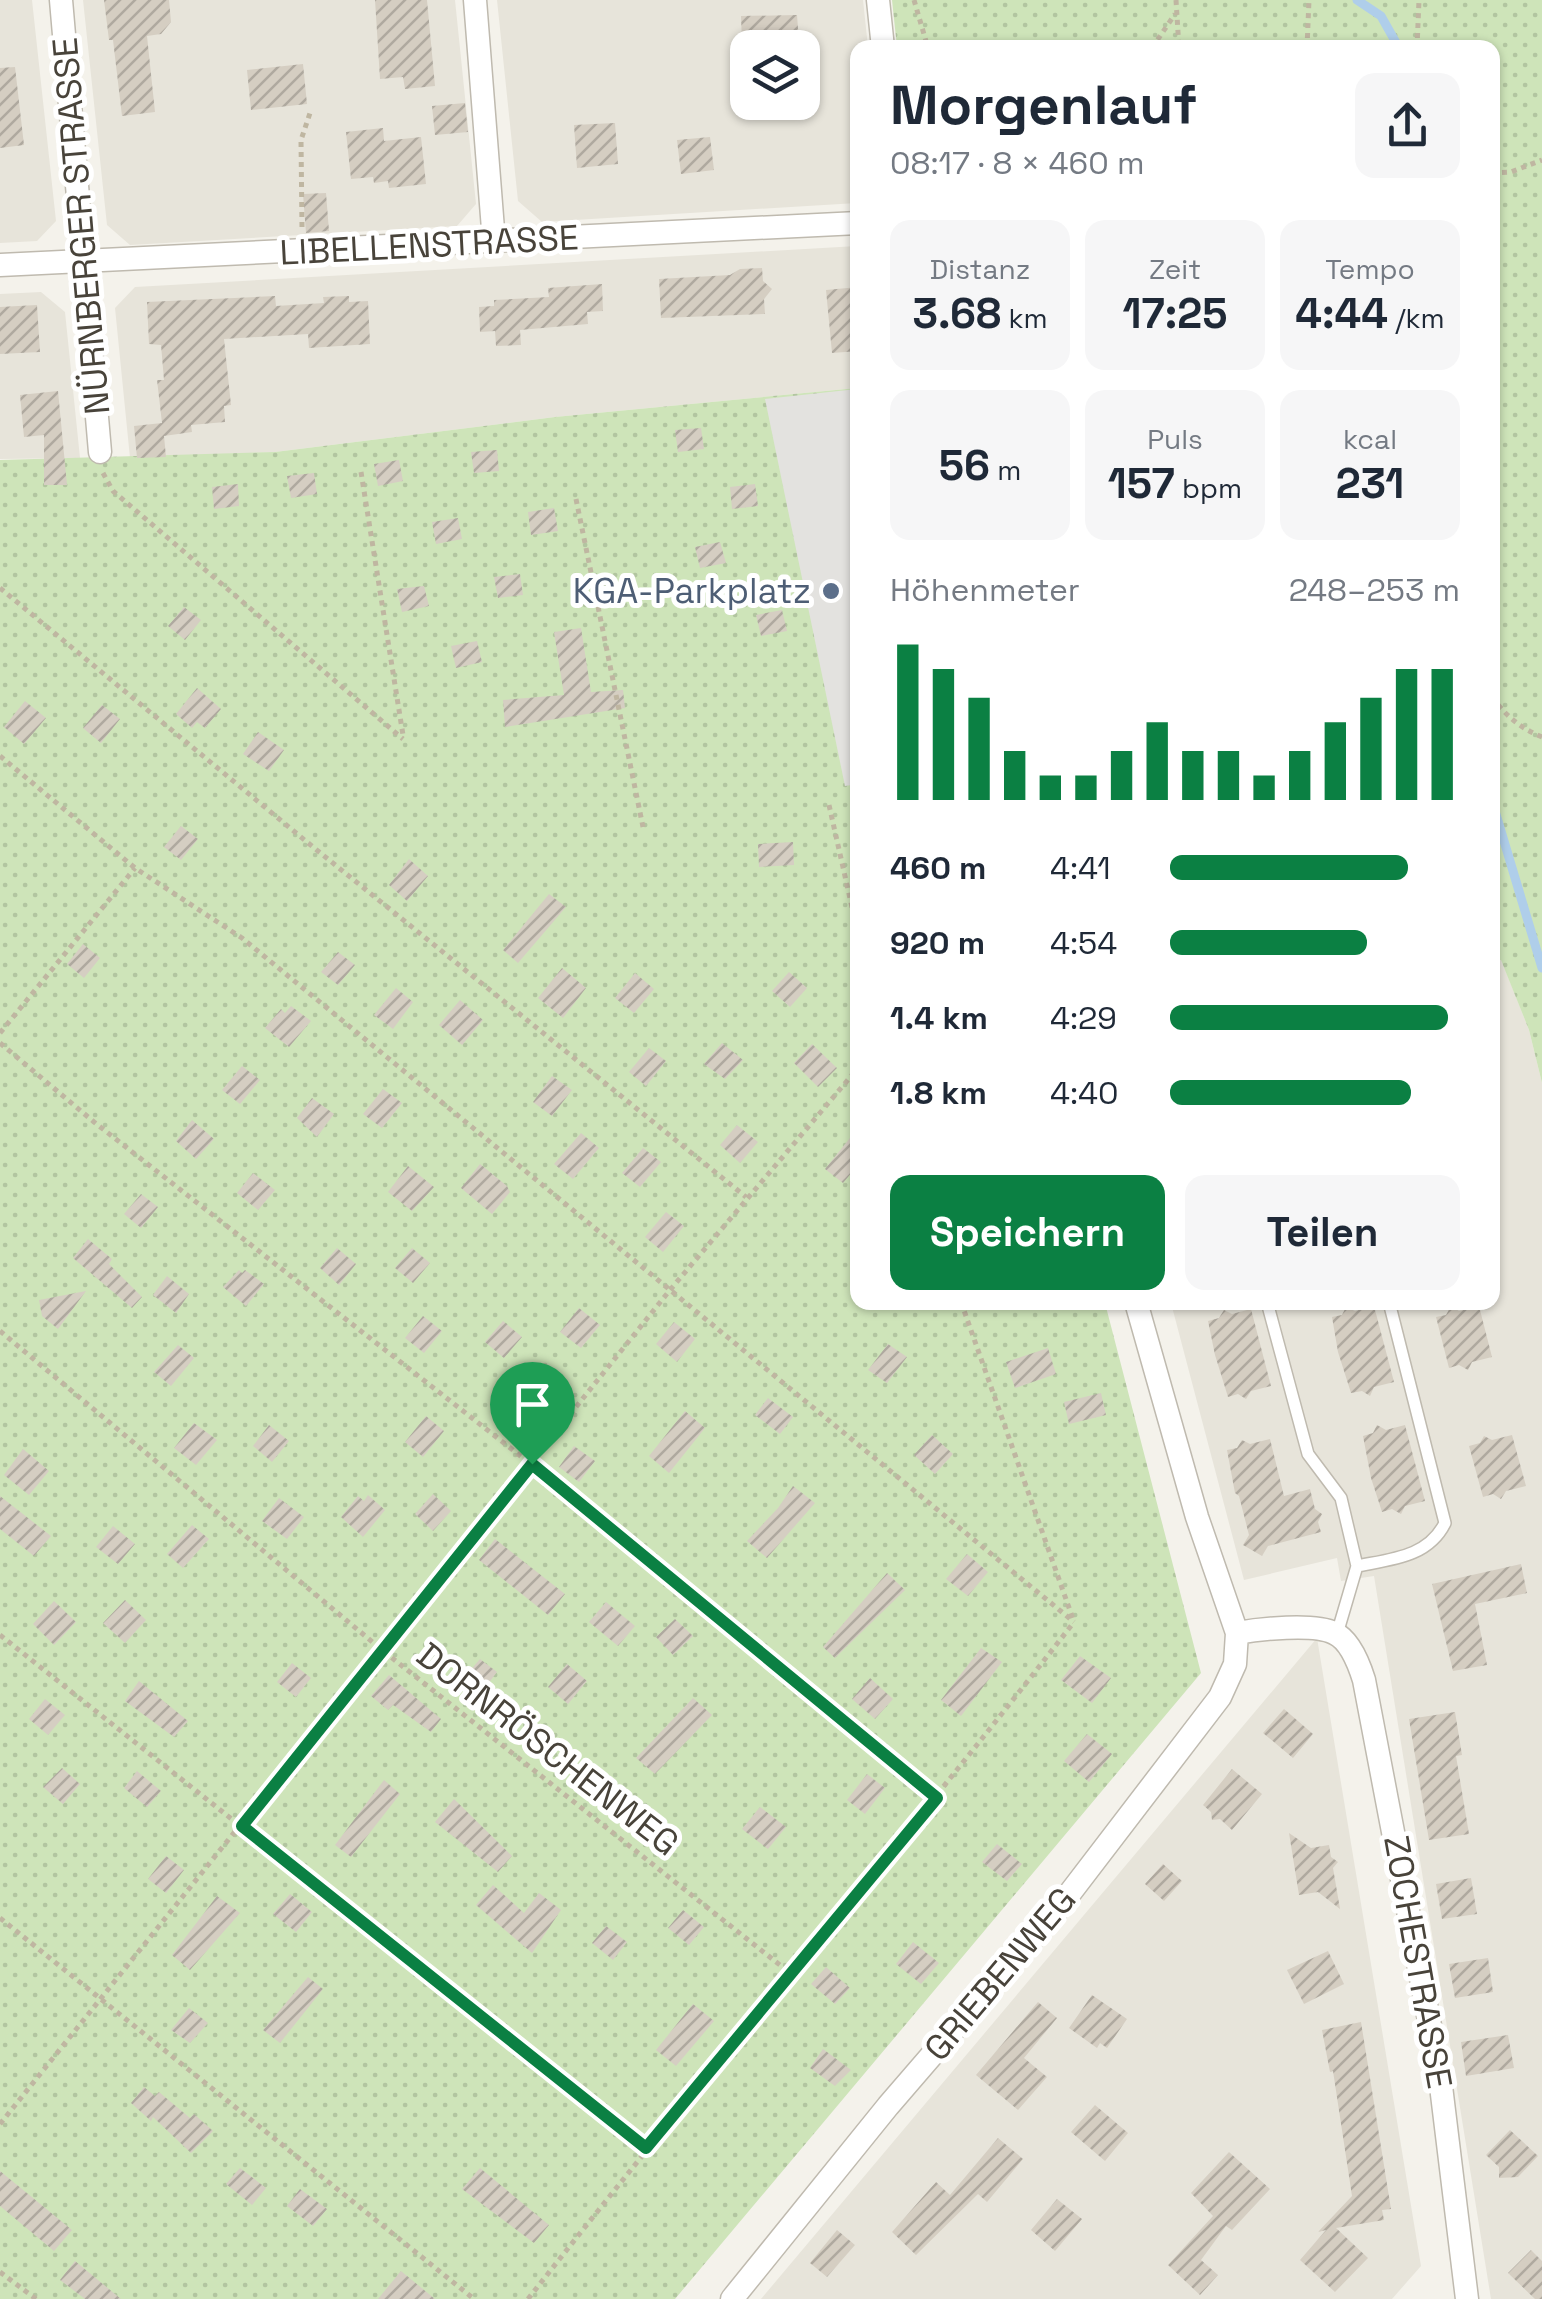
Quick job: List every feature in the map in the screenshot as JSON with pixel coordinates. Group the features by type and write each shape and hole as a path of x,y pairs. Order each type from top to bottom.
{"street":[{"name":"NÜRNBERGER STRASSE","path":"62,0 100,452"},
{"path":"475,0 494,242"},
{"path":"878,0 882,40"},
{"name":"LIBELLENSTRASSE","path":"0,265 850,223"},
{"path":"1138,1310 1197,1517 1237,1633 1318,1629 1337,1634"},
{"name":"GRIEBENWEG","path":"732,2299 888,2106 1056,1910 1220,1697 1235,1664 1237,1633"},
{"name":"ZOCHESTRASSE","path":"1337,1634 1356,1659 1364,1680 1387,1790 1440,2078 1467,2299"}],"lane":[{"path":"1269,1310 1308,1454 1341,1498 1357,1566 1337,1634"},
{"path":"1357,1566 1410,1554 1436,1542 1445,1523 1391,1310"}],"path":[{"path":"914,0 926,40"},
{"path":"1176,0 1179,40"},
{"path":"1307,40 1309,0"},
{"path":"1418,40 1419,0"},
{"path":"1157,40 1177,11"},
{"path":"304,250 299,192 304,186 301,140 310,113"},
{"path":"1500,173 1542,160"},
{"path":"100,452 103,473 113,491 403,739 362,472"},
{"path":"576,499 642,827"},
{"path":"0,588 328,860 746,1197"},
{"path":"1500,709 1528,731 1542,736"},
{"path":"0,756 135,868 242,938 1074,1622"},
{"path":"829,806 850,899"},
{"path":"0,1033 135,868"},
{"path":"0,1043 94,1122 532,1464 937,1798"},
{"path":"0,2124 670,1290 850,1077"},
{"path":"964,1310 1074,1622"},
{"name":"DORNRÖSCHENWEG","path":"0,1332 382,1650 790,1973"},
{"path":"528,2299 646,2148 937,1798 1074,1622"},
{"path":"0,1635 646,2148"},
{"path":"0,1918 474,2299"},
{"path":"0,2272 36,2299"}],"shaded area":[{"path":"0,0 32,0 56,221 37,241 0,243"},
{"path":"83,0 455,0 476,204 457,226 130,245 107,225"},
{"path":"497,0 863,0 867,40 850,40 850,203 542,222 518,201"},
{"path":"850,246 850,389 555,417 275,452 130,458 115,308 135,287"},
{"path":"41,292 65,312 80,458 0,459 0,294"},
{"name":"KGA-Parkplatz","path":"850,390 850,785 845,786 765,399"},
{"path":"1500,959 1529,1030 1542,1083 1542,2299 1491,2299 1374,1576 1341,1581 1337,1558 1244,1580 1173,1310 1500,1310"},
{"path":"1317,1638 1421,2266 1392,2299 761,2299"}],"green space":[{"path":"892,0 1542,0 1542,1083 1529,1030 1500,960 1500,40 896,40"},
{"path":"850,389 850,1310 1107,1310 1201,1673 675,2299 0,2299 0,460 275,452 555,417"}],"building":[{"path":"104,0 169,0 171,22 161,34 147,36 155,112 122,116"},
{"path":"375,0 427,0 435,86 405,89 403,77 380,79"},
{"path":"797,15 798,30 742,30 741,16"},
{"path":"303,64 307,104 251,110 247,70"},
{"path":"15,67 24,145 0,148 0,68"},
{"path":"465,103 468,132 435,135 432,106"},
{"path":"615,123 618,164 577,168 574,125"},
{"path":"383,128 384,141 421,137 426,184 389,188 388,181 374,183 373,177 351,179 346,132"},
{"path":"710,137 714,170 681,174 677,140"},
{"path":"326,193 329,231 306,233 303,194"},
{"path":"762,268 763,281 772,289 764,299 765,314 661,318 659,279 730,275 740,269"},
{"path":"602,284 603,311 587,312 588,324 520,330 521,345 496,346 495,331 480,332 479,307 494,306 494,300 549,297 548,288"},
{"path":"850,288 850,352 832,353 826,290"},
{"path":"275,296 276,306 324,303 323,297 349,296 349,302 368,301 370,344 309,348 308,334 224,339 231,405 224,406 225,422 191,425 192,432 164,436 166,457 137,458 134,426 162,423 157,380 164,380 161,345 149,344 147,302"},
{"path":"37,305 40,352 0,354 0,307"},
{"path":"58,391 67,485 44,485 44,435 24,437 20,395"},
{"path":"701,428 704,449 678,452 675,430"},
{"path":"497,450 499,471 474,473 471,452"},
{"path":"399,460 403,481 378,486 374,464"},
{"path":"314,473 317,494 291,498 287,476"},
{"path":"238,484 239,506 214,509 212,487"},
{"path":"755,484 758,506 732,509 730,487"},
{"path":"554,508 558,531 531,535 528,512"},
{"path":"458,518 462,539 436,544 432,522"},
{"path":"720,542 726,563 700,568 695,547"},
{"path":"520,574 523,595 498,598 494,577"},
{"path":"424,586 429,606 402,612 397,589"},
{"path":"184,607 201,620 185,640 168,626"},
{"path":"782,610 787,631 761,636 756,615"},
{"path":"581,628 591,692 623,690 625,708 505,727 503,700 564,695 554,632"},
{"path":"477,641 482,662 456,668 451,646"},
{"path":"197,688 221,709 205,728 197,722 192,728 176,714"},
{"path":"25,701 46,718 24,744 4,727"},
{"path":"102,705 120,719 101,743 83,728"},
{"path":"258,732 284,750 269,771 243,754"},
{"path":"181,826 198,839 181,860 164,847"},
{"path":"793,842 794,865 759,867 758,844"},
{"path":"409,859 428,876 407,901 389,885"},
{"path":"549,894 566,907 518,963 503,950"},
{"path":"83,944 100,958 84,978 67,964"},
{"path":"338,952 355,965 338,985 321,972"},
{"path":"562,968 586,988 563,1018 538,998"},
{"path":"789,972 807,988 790,1007 772,991"},
{"path":"635,973 654,989 634,1013 615,998"},
{"path":"396,988 413,1002 393,1029 374,1015"},
{"path":"460,1000 483,1020 462,1045 439,1025"},
{"path":"291,1006 311,1021 289,1047 265,1028 281,1009 285,1013"},
{"path":"722,1043 743,1060 725,1079 704,1064"},
{"path":"812,1044 837,1068 818,1087 794,1063"},
{"path":"649,1048 666,1061 646,1086 629,1072"},
{"path":"242,1066 260,1080 240,1104 222,1090"},
{"path":"552,1076 572,1090 552,1116 533,1102"},
{"path":"383,1089 402,1103 382,1128 363,1114"},
{"path":"312,1098 334,1114 317,1137 297,1118"},
{"path":"192,1120 214,1139 196,1159 176,1141"},
{"path":"737,1125 758,1142 740,1163 720,1145"},
{"path":"581,1133 599,1148 573,1179 554,1164"},
{"path":"850,1138 850,1175 843,1183 825,1169"},
{"path":"643,1148 661,1162 640,1187 622,1173"},
{"path":"480,1164 510,1192 492,1214 461,1188"},
{"path":"408,1166 434,1187 412,1211 388,1192"},
{"path":"253,1173 275,1190 258,1210 237,1193"},
{"path":"141,1194 158,1207 141,1228 124,1214"},
{"path":"666,1212 684,1226 663,1252 645,1237"},
{"path":"88,1239 112,1259 109,1264 142,1297 132,1308 73,1258"},
{"path":"337,1248 356,1264 339,1285 320,1268"},
{"path":"412,1248 430,1263 413,1283 395,1268"},
{"path":"239,1270 264,1284 246,1306 223,1287"},
{"path":"167,1276 189,1294 176,1313 153,1295"},
{"path":"86,1291 58,1329 42,1316 39,1300"},
{"path":"579,1308 600,1325 581,1348 560,1332"},
{"path":"1224,1310 1232,1314 1251,1310 1271,1386 1251,1391 1246,1399 1238,1394 1228,1397 1208,1321 1219,1318"},
{"path":"1344,1310 1375,1310 1394,1382 1374,1387 1370,1396 1362,1391 1351,1393 1338,1352 1332,1317 1342,1315"},
{"path":"1449,1310 1480,1310 1492,1357 1472,1362 1468,1370 1459,1365 1449,1368 1436,1317 1446,1315"},
{"path":"423,1316 442,1331 424,1353 405,1338"},
{"path":"503,1321 522,1337 504,1358 485,1342"},
{"path":"674,1322 695,1339 677,1362 656,1344"},
{"path":"888,1344 907,1357 887,1383 868,1370"},
{"path":"178,1345 194,1358 171,1386 154,1372"},
{"path":"1048,1348 1056,1374 1015,1388 1006,1362"},
{"path":"1101,1393 1106,1415 1069,1424 1064,1402"},
{"path":"768,1398 793,1417 780,1434 755,1415"},
{"path":"685,1411 705,1428 669,1473 649,1456"},
{"path":"426,1416 444,1431 423,1457 405,1442"},
{"path":"194,1423 217,1440 196,1465 174,1448"},
{"path":"269,1425 289,1441 272,1462 253,1446"},
{"path":"1377,1425 1386,1430 1405,1425 1425,1501 1405,1506 1401,1514 1392,1509 1382,1512 1371,1478 1363,1436 1373,1433"},
{"path":"932,1435 953,1454 935,1474 914,1455"},
{"path":"1512,1435 1526,1486 1506,1491 1501,1499 1493,1494 1483,1497 1469,1446 1480,1443 1484,1436 1492,1440"},
{"path":"1270,1439 1284,1496 1310,1489 1315,1509 1322,1514 1318,1522 1321,1532 1268,1546 1262,1556 1243,1545 1249,1535 1235,1493 1227,1450 1237,1448 1242,1440 1250,1444"},
{"path":"574,1446 595,1461 579,1482 559,1467"},
{"path":"23,1449 49,1471 29,1495 4,1475"},
{"path":"793,1486 815,1503 767,1558 747,1541"},
{"path":"433,1494 451,1511 433,1531 415,1514"},
{"path":"368,1495 385,1510 363,1537 341,1517 358,1496 364,1501"},
{"path":"0,1496 51,1536 34,1556 0,1529"},
{"path":"279,1498 304,1517 287,1539 262,1521"},
{"path":"192,1525 209,1539 183,1568 167,1554"},
{"path":"113,1526 135,1544 118,1564 96,1547"},
{"path":"495,1539 565,1594 548,1615 479,1560"},
{"path":"967,1554 988,1572 968,1596 946,1579"},
{"path":"1521,1564 1527,1593 1475,1604 1487,1665 1453,1671 1432,1584"},
{"path":"887,1573 905,1590 835,1658 823,1647"},
{"path":"125,1600 146,1620 125,1643 103,1623"},
{"path":"54,1601 76,1622 54,1645 33,1624"},
{"path":"606,1602 635,1626 618,1646 589,1622"},
{"path":"675,1619 693,1636 673,1655 656,1637"},
{"path":"981,1648 1002,1662 961,1716 941,1700"},
{"path":"1080,1656 1111,1678 1092,1703 1061,1680"},
{"path":"480,1659 497,1672 481,1693 463,1679"},
{"path":"292,1663 311,1678 296,1697 277,1682"},
{"path":"567,1664 587,1681 568,1704 548,1687"},
{"path":"389,1675 441,1719 431,1732 393,1705 388,1710 371,1696"},
{"path":"870,1678 893,1699 875,1719 852,1699"},
{"path":"139,1681 188,1721 174,1737 125,1701"},
{"path":"693,1698 712,1715 655,1774 636,1758"},
{"path":"45,1699 65,1715 48,1735 29,1719"},
{"path":"1284,1709 1313,1734 1293,1758 1263,1733"},
{"path":"1455,1712 1462,1755 1456,1756 1469,1834 1429,1840 1409,1719"},
{"path":"1087,1734 1112,1754 1089,1782 1064,1761"},
{"path":"62,1768 80,1784 63,1804 43,1787"},
{"path":"1232,1769 1262,1794 1232,1830 1220,1819 1212,1820 1211,1812 1203,1805"},
{"path":"137,1771 161,1791 147,1807 124,1788"},
{"path":"867,1774 885,1788 865,1814 847,1800"},
{"path":"384,1780 400,1794 351,1857 335,1845"},
{"path":"454,1799 512,1856 498,1872 435,1822"},
{"path":"760,1807 786,1827 768,1849 742,1829"},
{"path":"1289,1833 1311,1848 1329,1845 1331,1857 1338,1862 1333,1868 1340,1909 1318,1892 1299,1895"},
{"path":"997,1844 1022,1864 1007,1881 982,1862"},
{"path":"166,1856 184,1870 166,1893 148,1879"},
{"path":"1163,1864 1182,1881 1164,1901 1145,1884"},
{"path":"1471,1878 1477,1914 1442,1919 1436,1884"},
{"path":"493,1885 524,1913 539,1893 561,1910 532,1953 476,1905"},
{"path":"290,1894 312,1912 296,1932 273,1914"},
{"path":"217,1896 240,1913 190,1970 172,1955"},
{"path":"683,1910 704,1927 689,1945 668,1928"},
{"path":"606,1926 627,1942 613,1960 592,1943"},
{"path":"913,1942 939,1963 921,1984 896,1964"},
{"path":"1328,1951 1344,1984 1304,2004 1287,1970"},
{"path":"1488,1958 1493,1992 1455,1998 1449,1964"},
{"path":"826,1967 850,1988 835,2004 811,1984"},
{"path":"308,1977 323,1989 280,2043 263,2030"},
{"path":"1092,1995 1127,2019 1107,2048 1100,2043 1097,2048 1069,2028"},
{"path":"1038,2002 1057,2018 1024,2058 1047,2077 1018,2110 976,2075"},
{"path":"693,2004 714,2021 676,2066 656,2050"},
{"path":"189,2008 208,2023 190,2043 171,2030"},
{"path":"1361,2022 1391,2209 1382,2210 1384,2220 1336,2228 1368,2258 1335,2292 1300,2260 1326,2230 1318,2232 1352,2196 1333,2071 1330,2072 1322,2030"},
{"path":"1508,2035 1514,2068 1466,2076 1461,2042"},
{"path":"823,2049 851,2070 835,2086 810,2068"},
{"path":"144,2087 155,2096 159,2092 190,2118 194,2114 213,2131 191,2153 153,2117 151,2121 131,2103"},
{"path":"1095,2105 1128,2133 1105,2161 1071,2132"},
{"path":"1510,2130 1538,2156 1518,2177 1499,2178 1499,2167 1486,2155"},
{"path":"998,2138 1023,2159 987,2202 978,2194 916,2255 892,2232 936,2182 950,2195"},
{"path":"1229,2152 1270,2189 1232,2230 1226,2226 1201,2260 1218,2275 1200,2295 1168,2265 1213,2216 1191,2193"},
{"path":"240,2168 266,2188 252,2205 226,2184"},
{"path":"480,2168 549,2225 534,2243 462,2189"},
{"path":"0,2171 72,2230 54,2251 0,2206"},
{"path":"300,2189 327,2209 313,2226 287,2206"},
{"path":"1057,2199 1082,2219 1055,2251 1031,2230"},
{"path":"837,2230 855,2245 827,2277 810,2263"},
{"path":"1531,2250 1542,2261 1542,2299 1535,2299 1508,2273"},
{"path":"75,2261 121,2299 85,2299 60,2280"},
{"path":"401,2271 435,2299 378,2299"}],"waterway":[{"path":"1357,0 1381,16 1394,40"},
{"path":"1500,828 1542,968"}],"place":[{"name":"KGA-Parkplatz","path":"831,591"}],"route":[{"path":"532,1464 937,1798 646,2148 242,1826 532,1464"}]}
